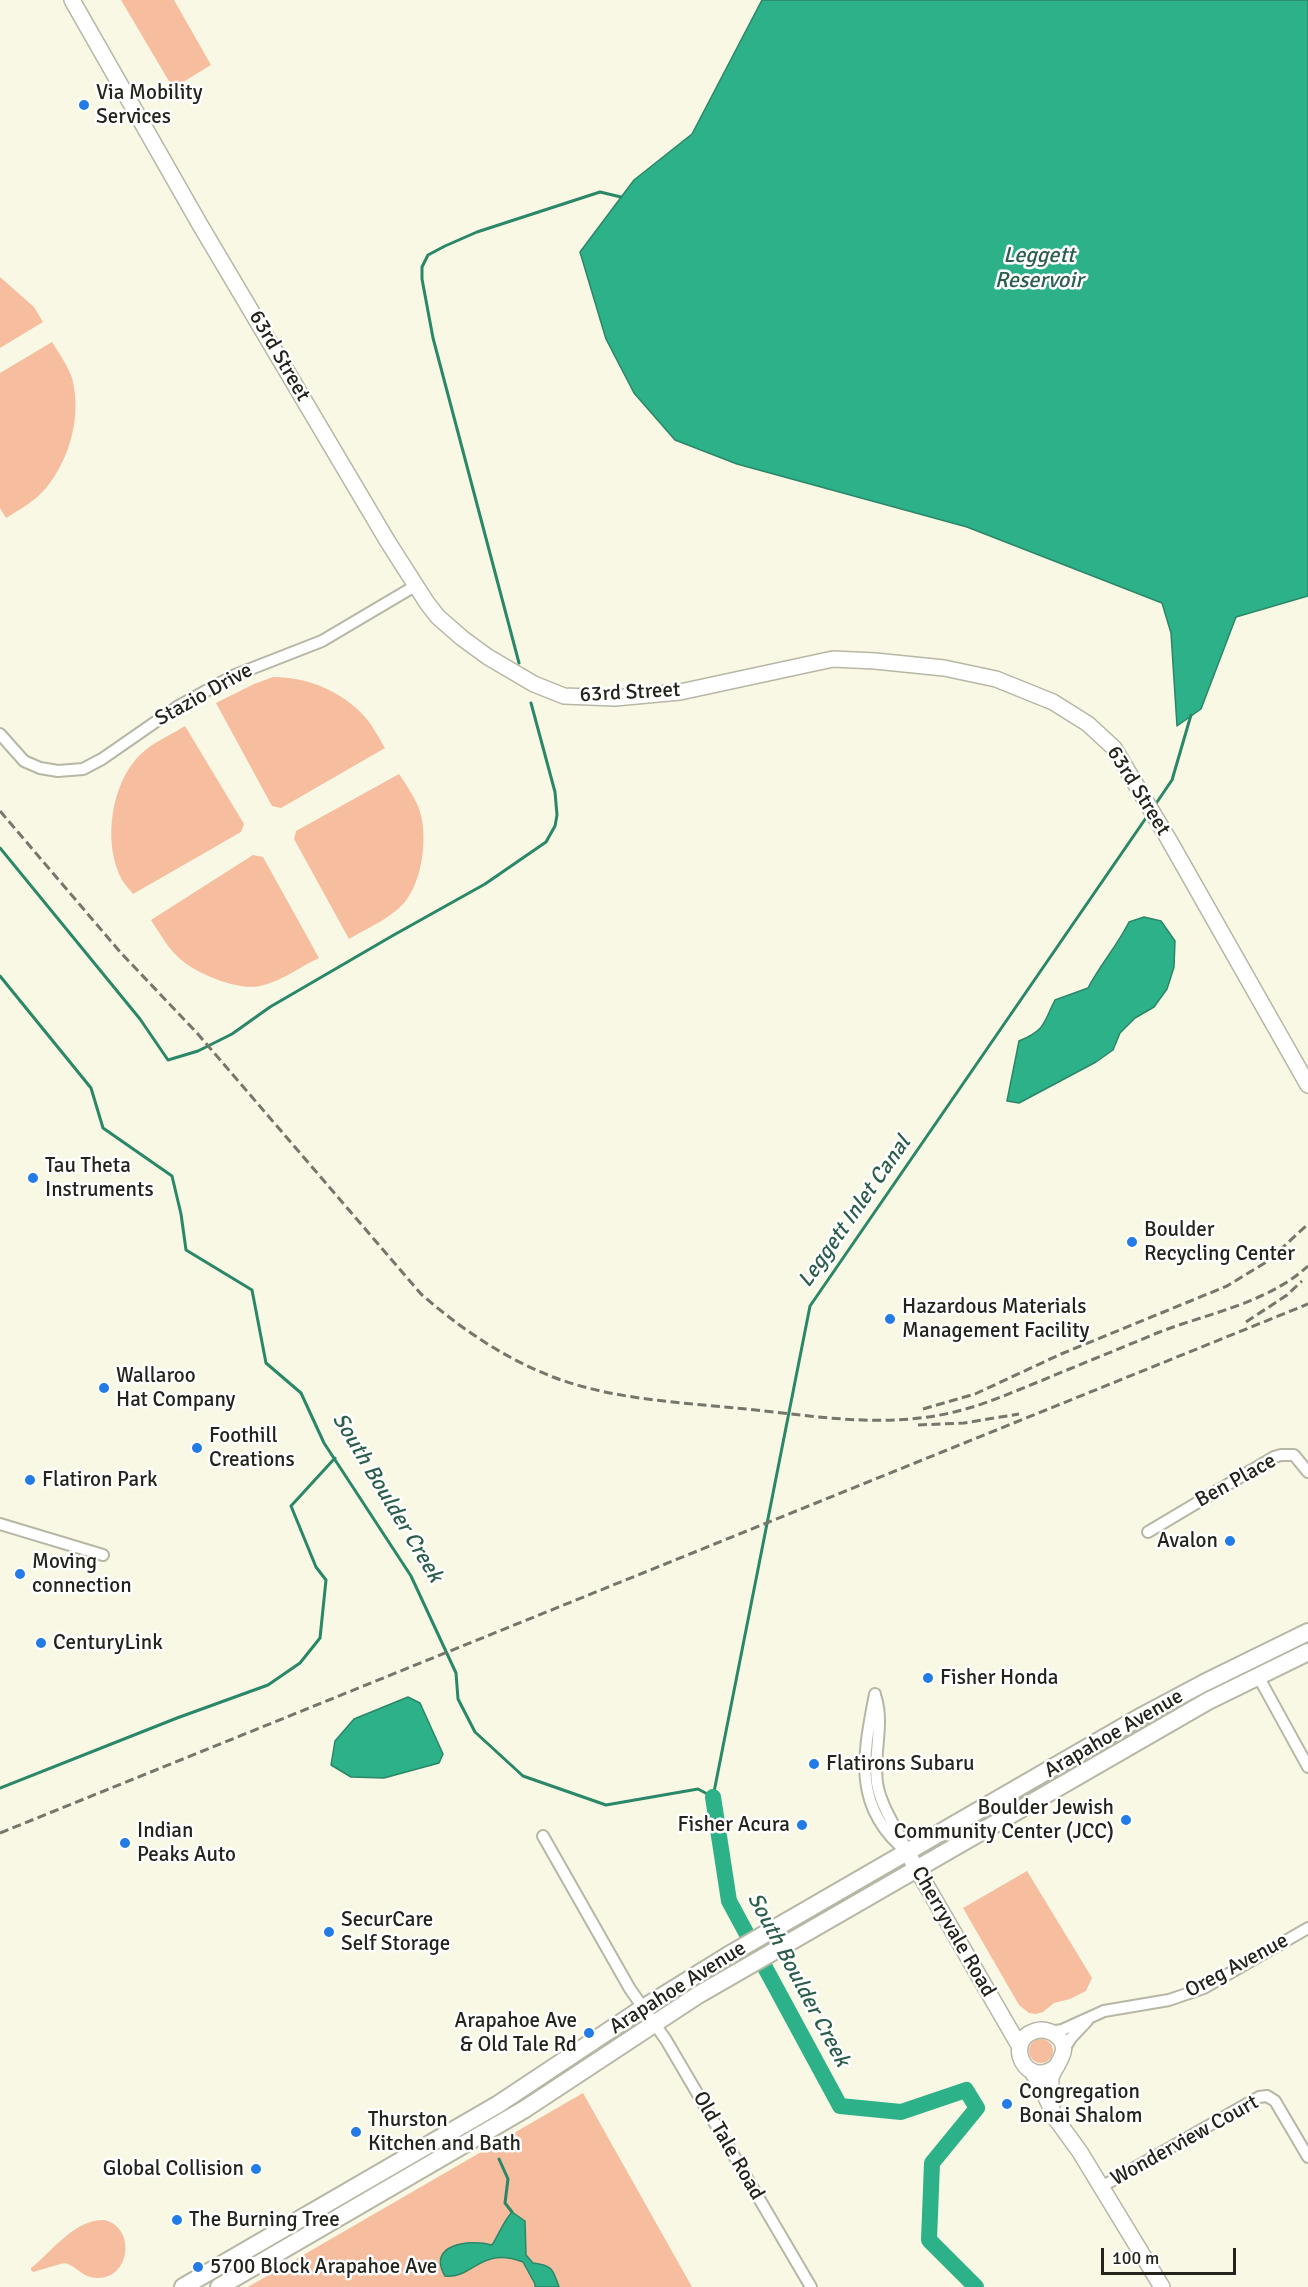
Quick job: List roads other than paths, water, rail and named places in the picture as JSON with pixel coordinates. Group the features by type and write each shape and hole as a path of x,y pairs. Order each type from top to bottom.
{"main road":[{"name":"Arapahoe Avenue","path":"183,2287 496,2105 643,2007 727,1956 1153,1711 1308,1632"},
{"name":"Arapahoe Avenue","path":"219,2287 517,2114 653,2022 737,1972 1200,1706 1308,1652"}],"street":[{"name":"63rd Street","path":"72,0 199,223 415,586 438,617 479,651 534,684 564,696 615,698 680,692 832,659 944,668 996,679 1053,702 1088,724 1114,748 1160,823 1308,1085"},
{"name":"Stazio Drive","path":"0,734 24,761 40,768 58,771 83,768 102,759 177,707 235,675 322,641 415,586"},
{"name":"Ben Place","path":"1148,1532 1274,1457 1294,1455 1308,1472"},
{"path":"0,1524 103,1555"},
{"path":"1258,1676 1308,1767"},
{"path":"875,1694 880,1720 876,1772 878,1792 907,1852 892,1840 867,1791 864,1767 875,1694"},
{"name":"Old Tale Road","path":"543,1836 630,1989 666,2040 811,2287"},
{"name":"Cherryvale Road","path":"907,1852 1020,2047"},
{"name":"Oreg Avenue","path":"1043,2031 1062,2030 1104,2011 1169,2000 1204,1988 1308,1928"},
{"name":"Cherryvale Road","path":"999,2013 1024,2027 1043,2031"},
{"path":"1094,2015 1071,2038 1063,2051 1051,2080 1053,2098 1080,2152 1161,2287"},
{"path":"1063,2051 1059,2039 1043,2031 1026,2036 1020,2047 1022,2061 1039,2082 1056,2119 1080,2152"},
{"path":"1032,2072 1046,2073 1057,2066"},
{"name":"Wonderview Court","path":"1101,2187 1258,2097 1264,2096 1275,2101 1308,2157"}],"water":[{"name":"Leggett Reservoir","path":"762,0 1308,0 1308,596 1236,617 1201,709 1177,726 1171,633 1162,603 967,527 737,464 675,440 634,393 606,339 580,252 634,180 692,134"},
{"path":"1144,917 1161,921 1175,941 1174,967 1167,989 1154,1007 1135,1018 1120,1033 1113,1050 1096,1062 1019,1103 1007,1101 1019,1041 1039,1029 1055,1000 1088,988 1129,922"},
{"path":"408,1697 420,1703 443,1754 439,1763 384,1778 351,1777 331,1765 335,1741 354,1719"},
{"path":"512,2212 525,2221 526,2255 533,2263 551,2269 559,2287 535,2287 523,2262 508,2258 487,2260 463,2273 445,2276 441,2257 446,2251 462,2244 492,2245"}],"waterway":[{"path":"519,663 433,338 422,279 422,267 428,255 477,232 600,192 621,197"},
{"path":"0,848 140,1019 168,1060 198,1051 232,1034 270,1007 485,884 546,842 555,826 557,815 555,792 531,703"},
{"name":"Leggett Inlet Canal","path":"1155,805 1172,780 1191,715"},
{"name":"South Boulder Creek","path":"0,976 91,1088 103,1128 172,1176 186,1250 252,1290 266,1363 301,1393 324,1443 411,1576 456,1673 458,1699 475,1732 523,1776 606,1805 698,1789 713,1797 810,1306 1148,815"},
{"path":"0,1788 177,1718 268,1685 300,1663 320,1638 326,1580 316,1567 291,1506 335,1458"},
{"name":"South Boulder Creek","path":"713,1797 729,1901 840,2106 901,2112 966,2090 977,2108 932,2163 929,2240 976,2287"},
{"path":"499,2159 508,2179 505,2203 512,2212"}],"railway":[{"path":"0,811 121,953 197,1033 421,1294 484,1342 517,1361 553,1377 620,1395 667,1401 847,1419 903,1420 930,1417 990,1401 1157,1333 1255,1299 1292,1279 1308,1266"},
{"path":"923,1409 975,1394 1061,1354 1227,1286 1268,1261 1308,1224"},
{"path":"1246,1322 1287,1295 1302,1281"},
{"path":"0,1833 1308,1304"},
{"path":"918,1425 964,1423 1019,1414"}],"place":[{"name":"Via Mobility Services","path":"84,105"},
{"name":"Tau Theta Instruments","path":"33,1178"},
{"name":"Boulder Recycling Center","path":"1132,1242"},
{"name":"Hazardous Materials Management Facility","path":"890,1319"},
{"name":"Wallaroo Hat Company","path":"104,1388"},
{"name":"Foothill Creations","path":"197,1448"},
{"name":"Flatiron Park","path":"30,1480"},
{"name":"Avalon","path":"1230,1541"},
{"name":"Moving connection","path":"20,1574"},
{"name":"CenturyLink","path":"41,1643"},
{"name":"Fisher Honda","path":"928,1678"},
{"name":"Flatirons Subaru","path":"814,1764"},
{"name":"Boulder Jewish Community Center (JCC)","path":"1126,1820"},
{"name":"Fisher Acura","path":"802,1825"},
{"name":"Indian Peaks Auto","path":"125,1843"},
{"name":"SecurCare Self Storage","path":"329,1932"},
{"name":"Arapahoe Ave & Old Tale Rd","path":"589,2033"},
{"name":"Congregation Bonai Shalom","path":"1007,2104"},
{"name":"Thurston Kitchen and Bath","path":"356,2132"},
{"name":"Global Collision","path":"256,2169"},
{"name":"The Burning Tree","path":"177,2220"},
{"name":"5700 Block Arapahoe Ave","path":"198,2267"}]}
